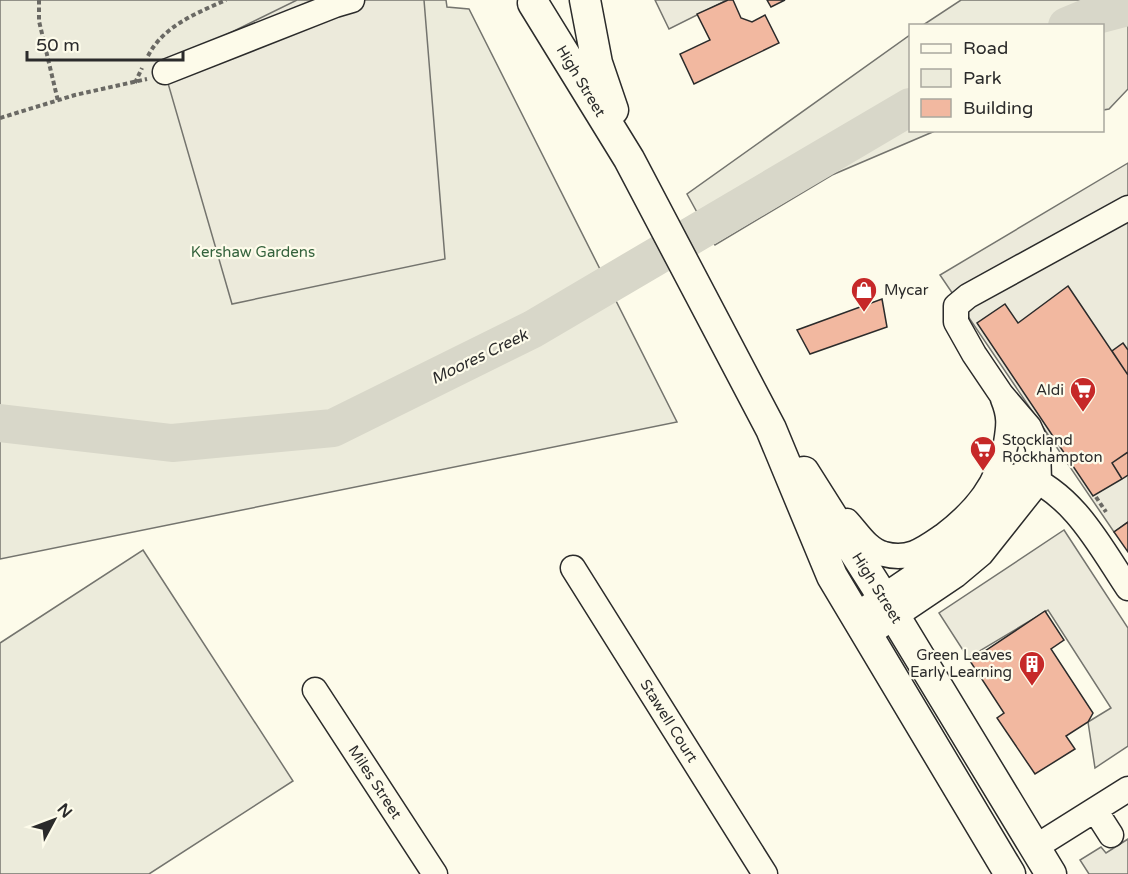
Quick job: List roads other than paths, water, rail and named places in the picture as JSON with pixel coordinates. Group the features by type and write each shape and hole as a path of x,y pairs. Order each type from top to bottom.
{"main road":[{"name":"High Street","path":"585,0 597,63 629,159"},
{"name":"High Street","path":"538,1 629,159 767,420 832,576 1003,871"},
{"name":"High Street","path":"767,420 804,472 889,607 1051,874"}],"street":[{"path":"165,72 352,0"},
{"path":"1039,481 1038,447 1029,427 1001,394 974,354 956,322 957,306 968,296 1128,208"},
{"path":"804,472 867,544 883,554 911,556 923,550 962,521 979,504 992,485 1003,461 1008,430 1009,415 1001,394"},
{"path":"861,625 889,607 971,534 1000,501 1015,477 1023,474 1039,481 1072,506 1128,588"},
{"name":"Stawell Court","path":"573,568 765,874"},
{"name":"Miles Street","path":"315,690 435,874"},
{"path":"1034,848 1128,789"},
{"path":"1095,810 1112,835"}],"waterway":[{"name":"Moores Creek","path":"1072,24 1128,7"},
{"name":"Moores Creek","path":"0,423 172,443 333,428 533,329 909,108"}],"place":[{"name":"Mycar","path":"864,313"},
{"name":"Aldi","path":"1083,413"},
{"name":"Stockland Rockhampton","path":"983,472"},
{"name":"Green Leaves Early Learning","path":"1032,687"}],"park label":[{"name":"Kershaw Gardens","path":"253,252"}]}
